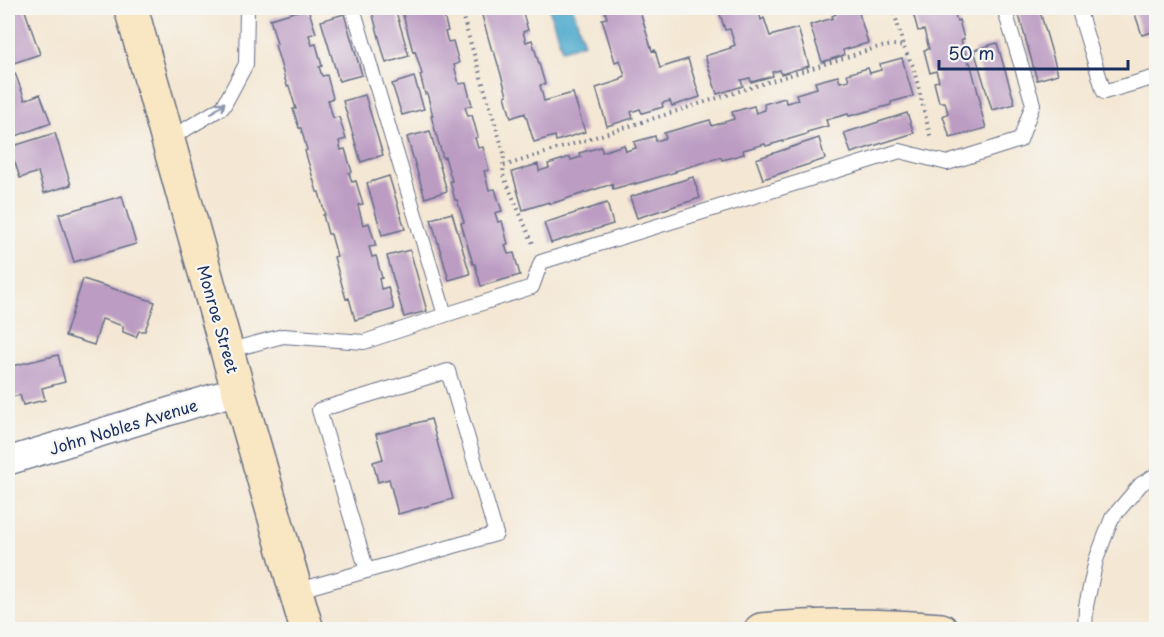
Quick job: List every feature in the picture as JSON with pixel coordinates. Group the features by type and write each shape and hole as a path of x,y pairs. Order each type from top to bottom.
{"main road":[{"name":"Monroe Street","path":"132,8 307,630"},
{"path":"761,630 858,625 941,630"}],"street":[{"name":"John Nobles Avenue","path":"8,461 239,390"}],"lane":[{"path":"169,139 223,107 246,64 248,8"},
{"path":"353,8 445,315"},
{"path":"227,351 283,336 364,342 532,287 540,262 900,151 947,163 1020,140 1033,104 1004,8"},
{"path":"1078,8 1104,92 1156,77"},
{"path":"296,591 367,571 496,534 448,371 319,410 367,571"},
{"path":"1085,630 1086,606 1096,560 1112,518 1141,484 1156,476"}],"path":[{"path":"460,8 504,153 503,175 540,262"},
{"path":"893,8 904,48 913,66 936,160"},
{"path":"504,166 875,48 893,45 903,45 904,48"}],"water":[{"path":"549,8 573,8 584,43 562,50"}],"building":[{"path":"8,8 24,8 40,54 8,65"},
{"path":"308,8 316,33 309,35 312,45 316,44 322,66 319,67 322,76 327,75 333,98 328,100 333,118 339,117 346,139 339,141 341,150 345,149 352,172 349,173 352,182 356,181 363,204 358,205 363,225 369,223 376,246 369,247 372,257 376,256 382,278 379,279 381,289 388,287 394,309 355,320 349,298 346,299 334,257 337,256 331,234 328,234 319,192 317,192 305,151 307,150 301,128 299,128 293,109 296,109 275,45 277,44 270,19"},
{"path":"371,8 395,8 409,56 386,63"},
{"path":"403,8 442,9 448,31 445,32 448,42 453,41 459,63 454,65 459,84 466,83 472,105 465,107 468,116 472,115 478,137 475,138 478,148 483,147 489,170 484,171 489,190 495,189 502,211 495,213 498,222 502,221 508,254 514,253 520,275 481,286 461,223 464,222 457,200 455,200 445,157 443,158 431,116 433,116 427,93 425,94 420,75 422,74 415,51 413,52"},
{"path":"481,8 516,8 517,12 522,10 528,30 523,32 526,42 532,40 545,84 540,85 544,101 573,93 585,132 556,141 555,136 534,142 525,113 511,118 505,96 507,95"},
{"path":"604,8 639,8 652,51 655,50 660,68 688,59 700,97 672,106 670,101 662,103 663,107 642,113 640,109 631,112 633,118 607,126 596,88 621,80 625,76 620,60 615,62 602,19 607,18"},
{"path":"718,8 758,8 761,20 764,18 770,36 798,28 809,66 781,74 780,70 772,72 773,76 751,82 750,78 741,80 743,86 717,94 705,56 735,45 730,29 725,30"},
{"path":"835,8 877,8 859,13 868,43 843,50 844,55 822,62 810,25 833,18 832,16 836,14"},
{"path":"953,8 957,21 959,20 964,39 961,40 968,63 970,62 986,128 950,138 943,116 948,113 945,102 939,102 934,82 939,81 936,71 930,73 924,50 929,49 924,30 918,31 912,9"},
{"path":"1017,8 1039,8 1058,74 1037,80"},
{"path":"1133,8 1156,8 1156,31 1142,35"},
{"path":"344,14 362,75 339,81 321,21"},
{"path":"997,43 1015,104 992,110 974,50"},
{"path":"902,58 913,96 891,102 891,105 826,120 828,126 766,146 765,144 743,150 744,154 722,160 721,157 613,189 612,184 550,204 549,202 523,210 512,172 538,164 539,171 549,168 548,164 570,157 571,160 581,157 579,153 601,147 602,152 624,145 626,151 636,148 634,142 655,136 656,141 666,138 664,133 710,120 712,126 734,119 732,112 754,106 756,113 765,110 764,104 785,98 786,103 798,100 796,94 817,88 815,82 838,76 840,82 849,80 847,74 868,68 870,73 881,70 880,64"},
{"path":"15,73 25,100 40,94 51,123 8,139 8,76"},
{"path":"414,77 424,109 402,115 392,84"},
{"path":"365,95 383,155 361,162 343,101"},
{"path":"907,113 914,133 851,153 844,133"},
{"path":"430,131 447,191 425,198 407,137"},
{"path":"55,133 71,185 44,193 38,172 20,178 10,147"},
{"path":"819,138 825,159 763,179 756,159"},
{"path":"389,176 405,229 382,235 367,183"},
{"path":"693,177 700,198 637,218 630,197"},
{"path":"122,196 136,244 74,262 59,214"},
{"path":"607,203 613,224 551,243 544,223"},
{"path":"452,213 470,274 449,280 431,219"},
{"path":"410,250 427,311 404,317 387,256"},
{"path":"83,279 155,302 145,331 139,331 136,337 123,332 123,326 102,319 94,345 65,336"},
{"path":"58,355 65,382 42,388 45,400 23,405 20,395 8,398 8,367"},
{"path":"431,419 453,499 398,514 389,479 378,482 373,462 383,459 376,434"}]}
